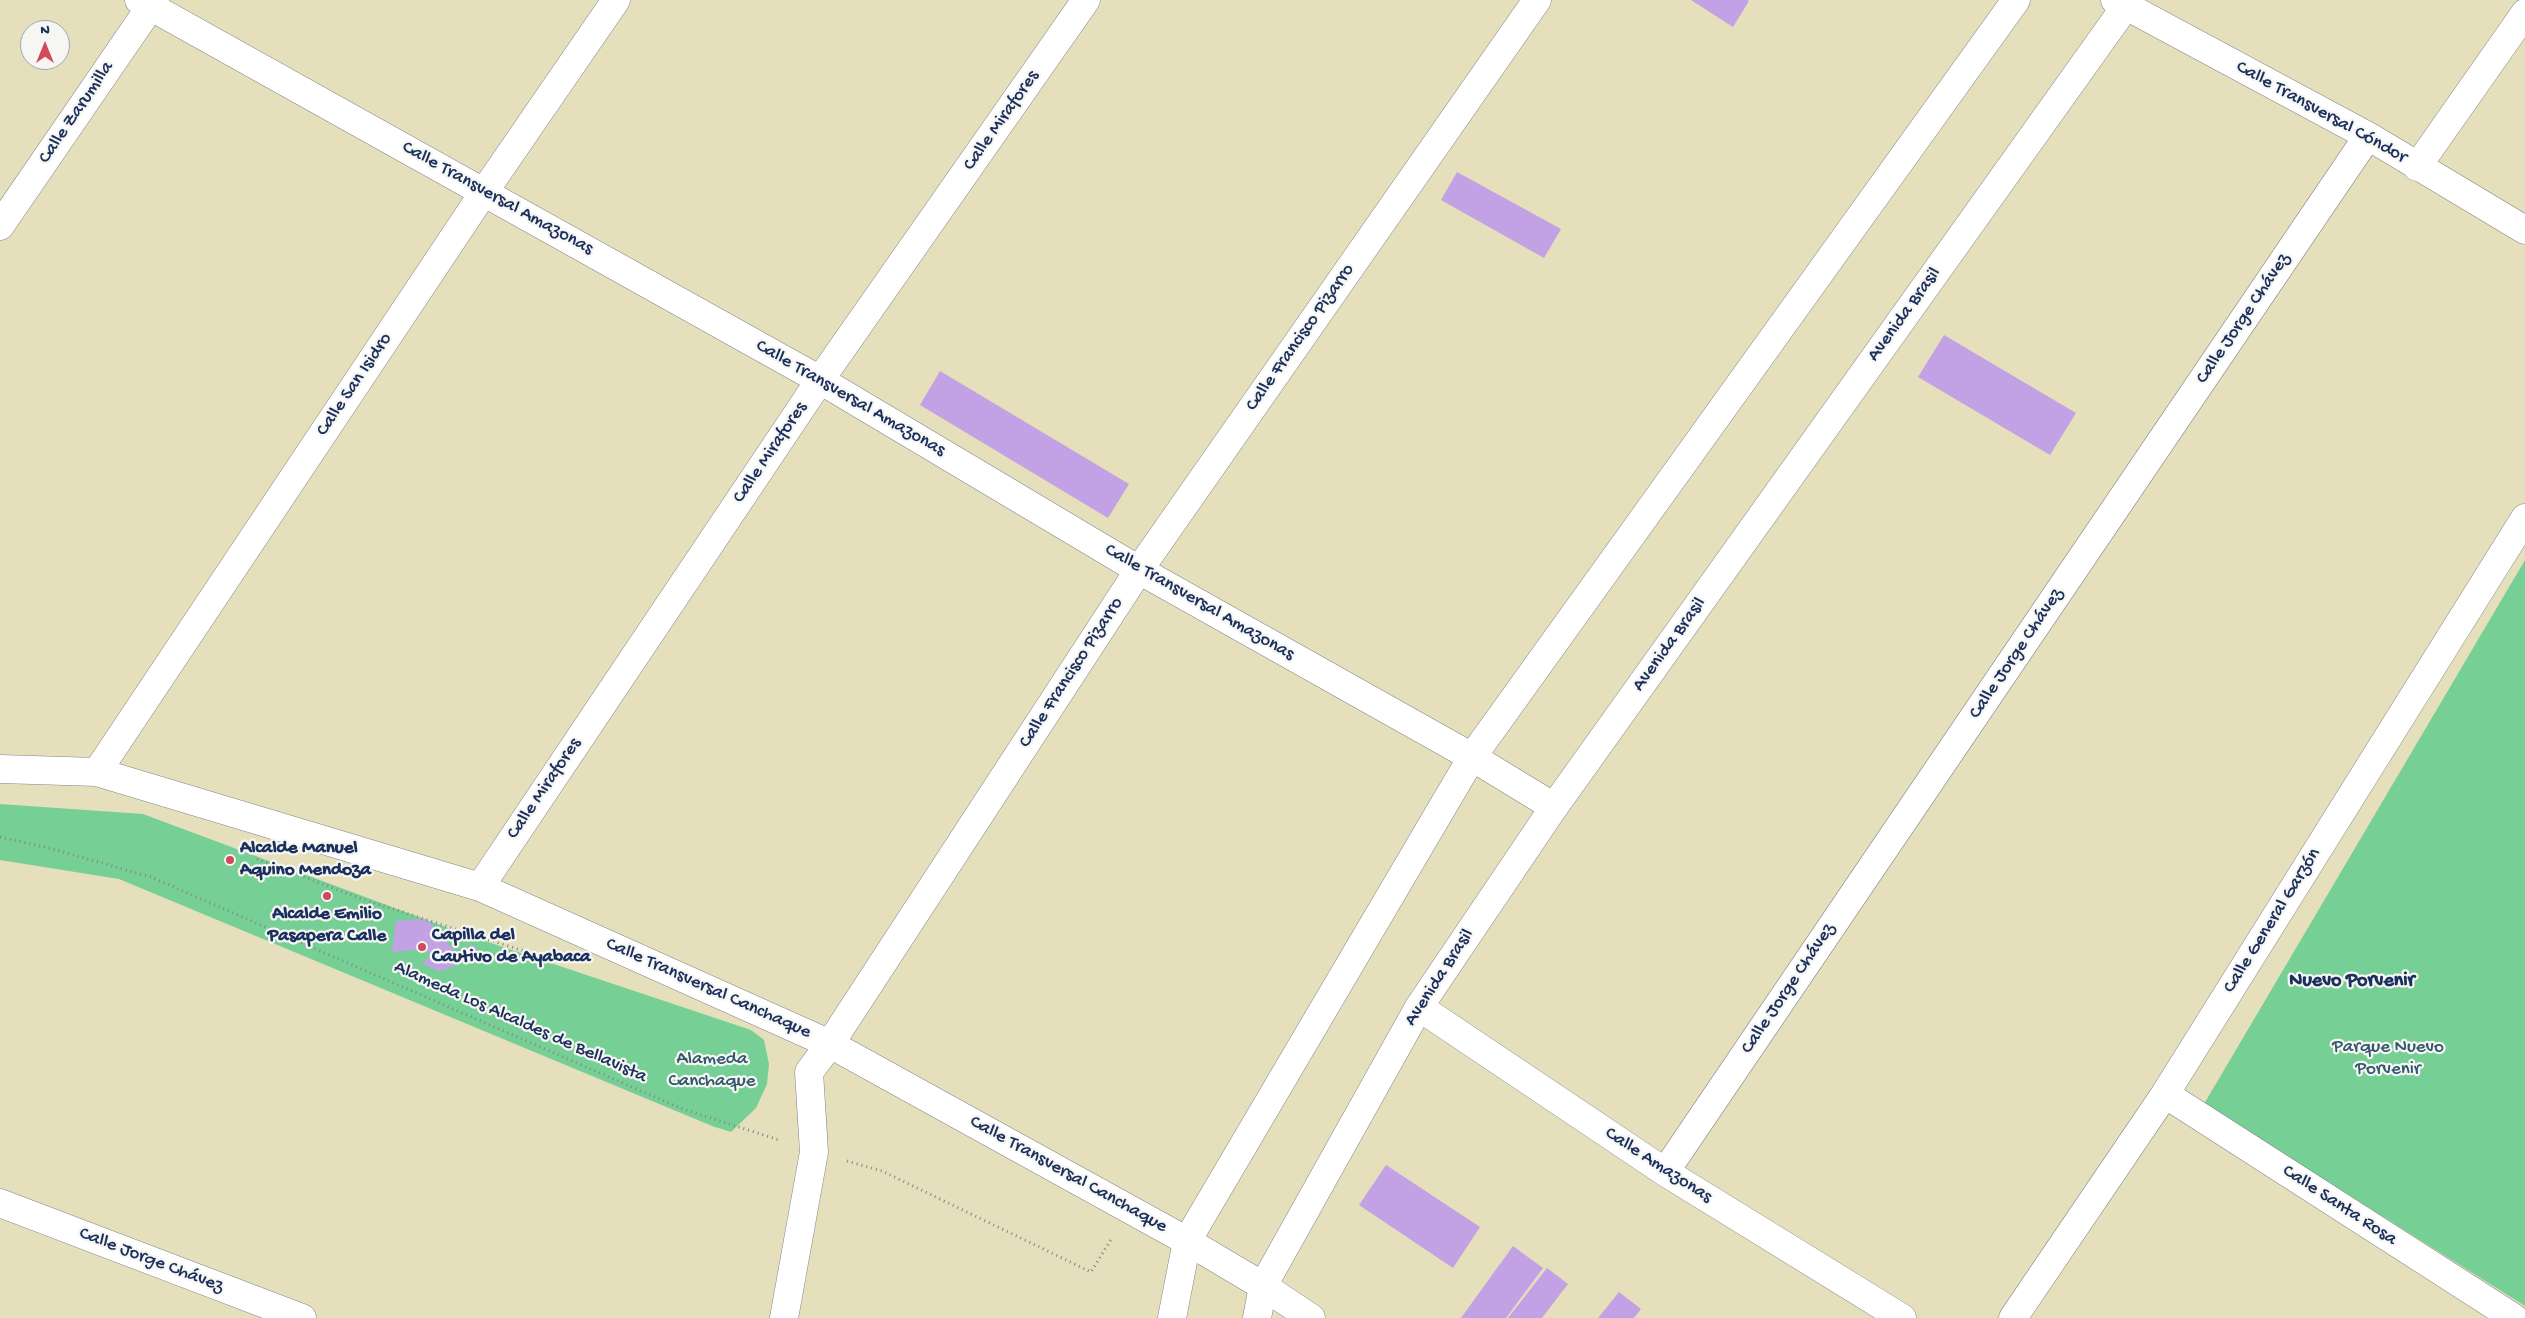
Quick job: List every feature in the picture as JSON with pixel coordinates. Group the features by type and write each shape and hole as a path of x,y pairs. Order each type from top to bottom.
{"street":[{"name":"Calle San Isidro","path":"97,772 484,192 616,0"},
{"name":"Calle Mirafores","path":"480,887 820,380 1086,0"},
{"name":"Calle Francisco Pizarro","path":"784,1318 814,1152 809,1072 830,1044 1139,570 1537,0"},
{"path":"1172,1318 1188,1241 1472,757 2016,0"},
{"name":"Calle Transversal Amazonas","path":"148,2 820,380 1139,570 1472,757 1554,807"},
{"name":"Calle Zarumilla","path":"0,226 148,2"},
{"name":"Calle Transversal Cóndor","path":"2124,2 2368,136 2525,230"},
{"name":"Avenida Brasil","path":"1257,1318 1263,1286 1418,1007 1554,807 2124,2"},
{"path":"2417,167 2525,14"},
{"name":"Calle Jorge Chávez","path":"1665,1172 2368,136"},
{"name":"Calle General Garzón","path":"2013,1318 2165,1094 2525,518"},
{"name":"Calle Transversal Canchaque","path":"0,769 97,772 480,887 830,1044 1188,1241 1263,1286 1311,1318"},
{"name":"Calle Amazonas","path":"1418,1007 1665,1172 1902,1318"},
{"name":"Calle Santa Rosa","path":"2165,1094 2514,1318"},
{"name":"Calle Jorge Chávez","path":"0,1203 302,1318"}],"path":[{"name":"Alameda Los Alcaldes de Bellavista","path":"0,837 49,848 151,877 680,1108 882,1172 1091,1272 1114,1235"},
{"path":"252,857 362,899 556,962"}],"green space":[{"name":"Parque Nuevo Porvenir","path":"2525,560 2525,1306 2204,1104"},
{"name":"Alameda Canchaque","path":"0,804 143,814 467,935 751,1030 764,1040 769,1064 767,1084 756,1108 731,1132 712,1126 119,879 0,860"}],"building":[{"path":"1691,0 1747,0 1749,1 1733,27"},
{"path":"1457,172 1561,229 1544,258 1441,200"},
{"path":"1944,335 2076,413 2050,455 1918,377"},
{"path":"940,371 1129,484 1108,518 920,405"},
{"name":"Capilla del Cautivo de Ayabaca","path":"426,919 456,952 474,945 481,956 440,971 422,964 432,954 421,949 392,952 396,921"},
{"path":"1386,1165 1480,1227 1453,1268 1359,1205"},
{"path":"1513,1246 1543,1268 1506,1318 1461,1318"},
{"path":"1547,1268 1568,1284 1542,1318 1508,1318"},
{"path":"1619,1292 1641,1309 1634,1318 1598,1318"}],"place":[{"name":"Alcalde Manuel Aquino Mendoza","path":"230,860"},
{"name":"Alcalde Emilio Pasapera Calle","path":"327,896"},
{"name":"Capilla del Cautivo de Ayabaca","path":"422,947"}],"district":[{"name":"Nuevo Porvenir","path":"2352,982"}]}
